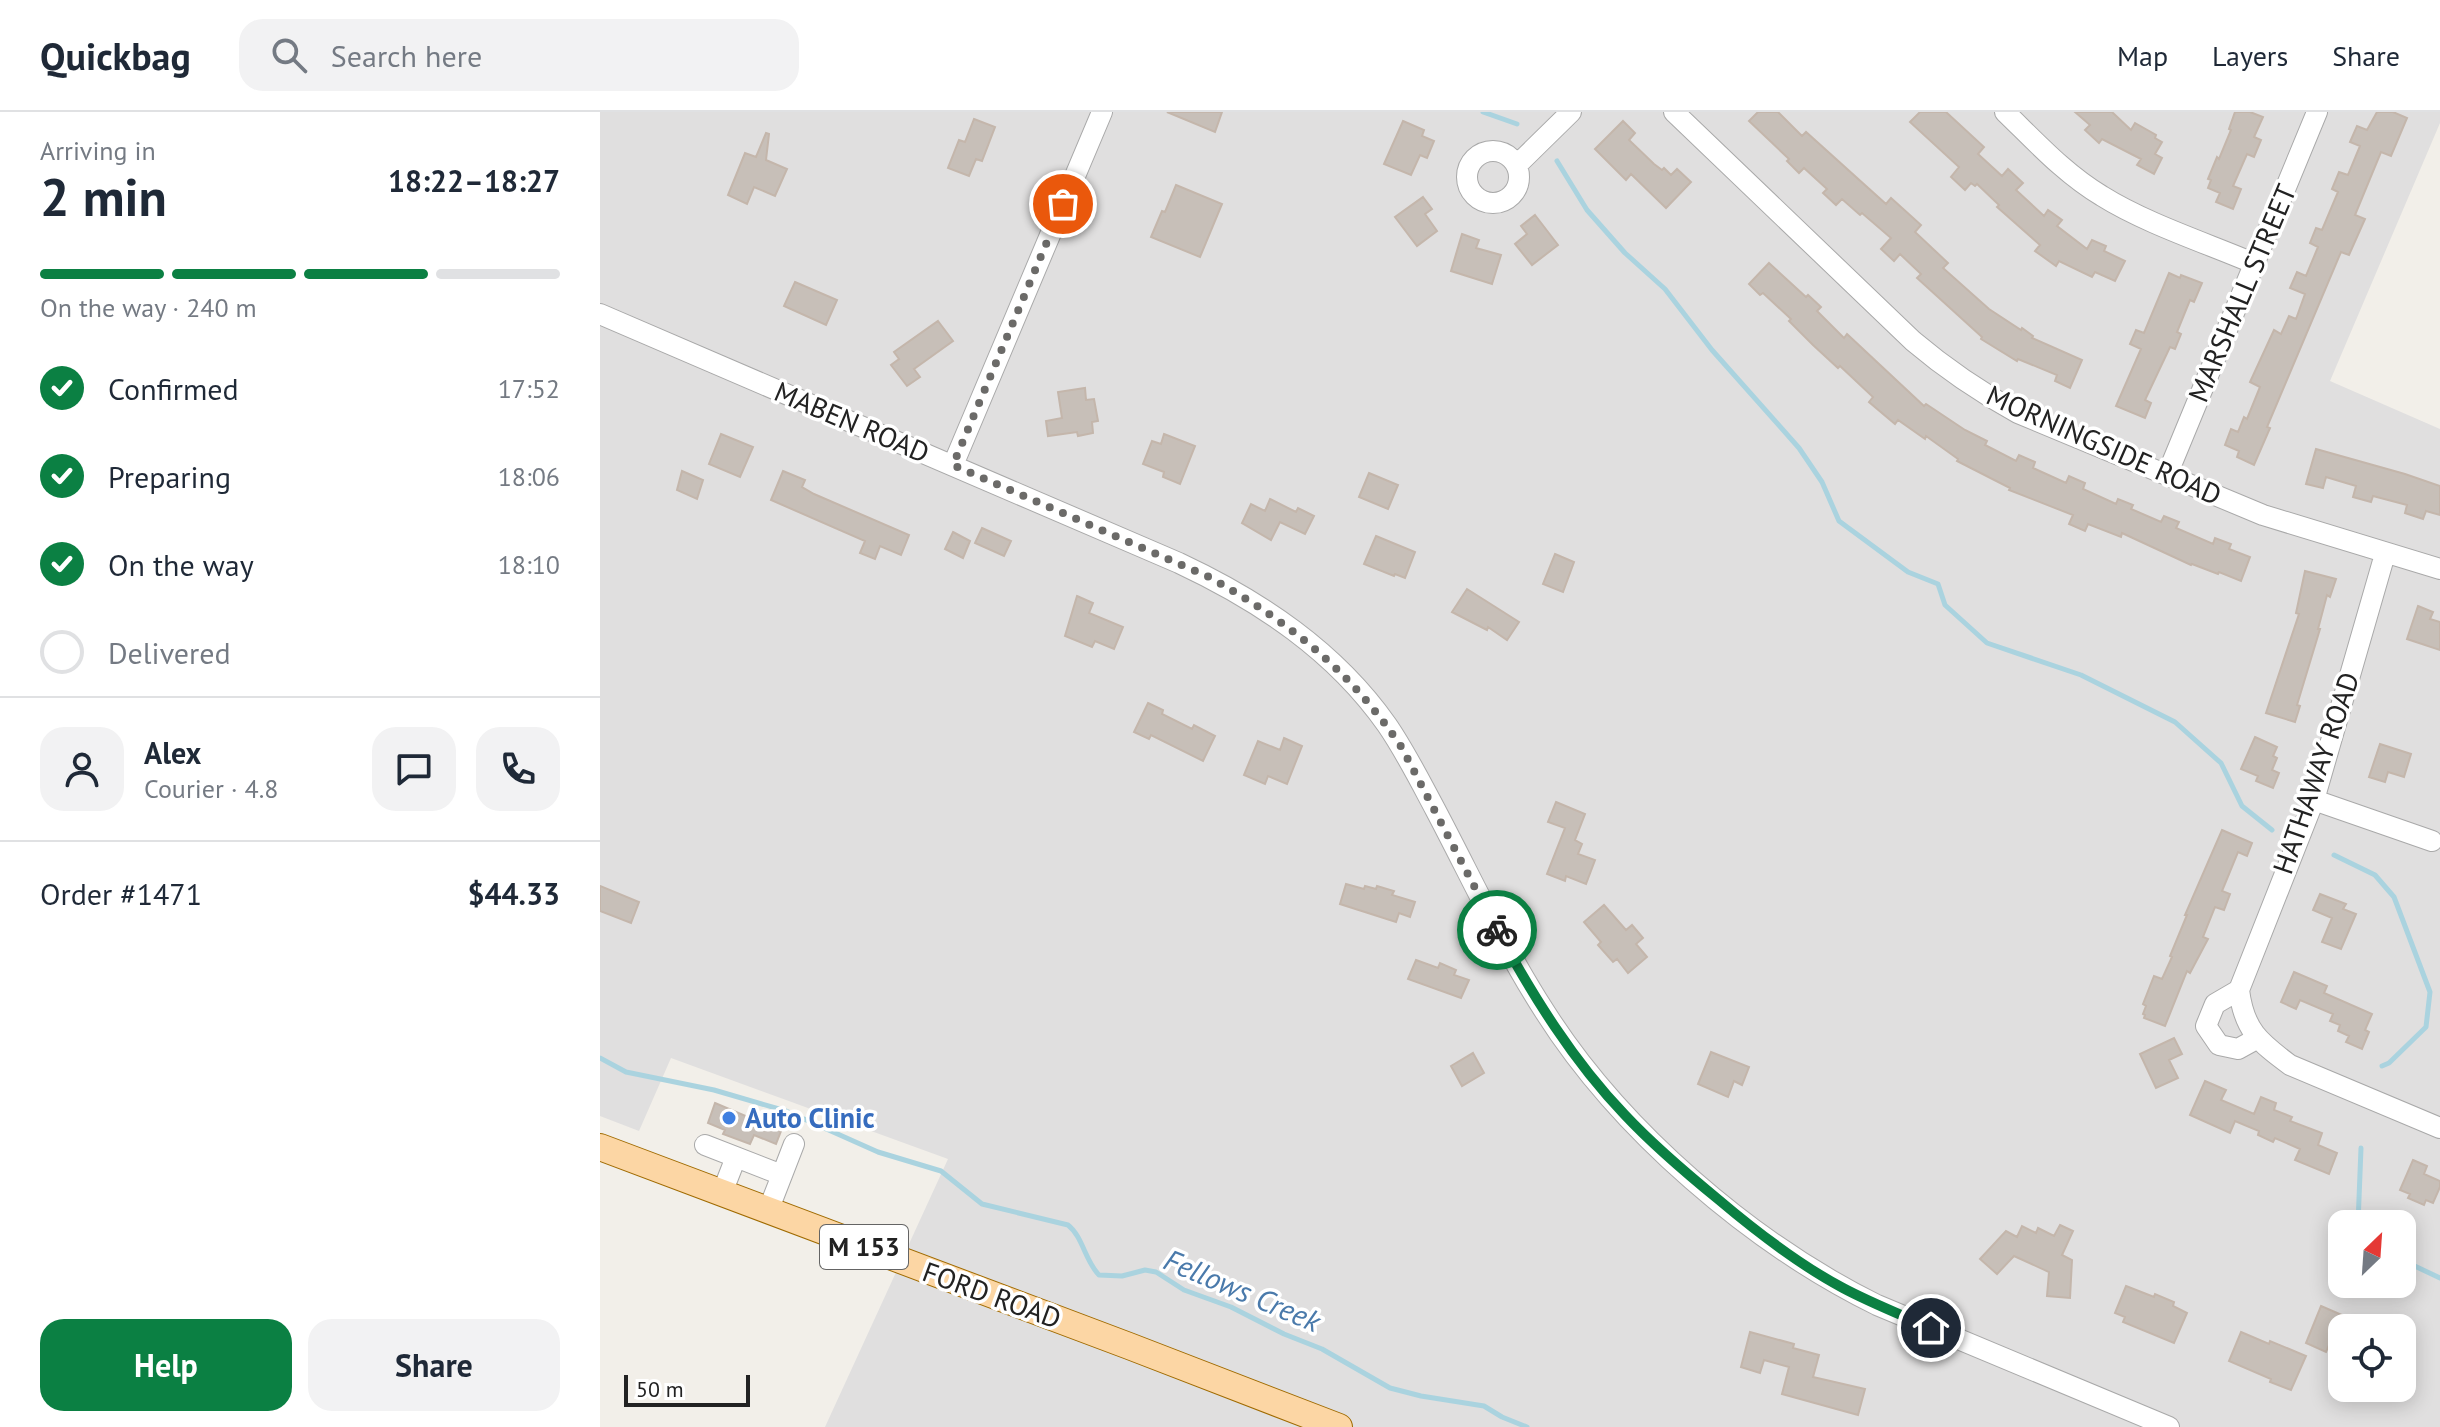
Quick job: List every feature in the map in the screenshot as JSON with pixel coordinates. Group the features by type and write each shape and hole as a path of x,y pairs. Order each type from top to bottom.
{"main road":[{"name":"FORD ROAD","path":"600,1147 1339,1427"}],"street":[{"path":"953,465 1102,112"},
{"path":"1517,165 1571,112"},
{"name":"MORNINGSIDE ROAD","path":"1674,112 1913,341 1948,370 1986,395 2018,413 2287,524 2440,569"},
{"path":"2005,112 2058,163 2104,198 2253,263"},
{"name":"MARSHALL STREET","path":"2167,475 2317,112"},
{"name":"MABEN ROAD","path":"600,314 1209,577 1274,616 1332,662 1369,703 1402,748 1517,967 1546,1014 1583,1066 1623,1113 1666,1156 1740,1218 1798,1261 1841,1287 1877,1305 2169,1427"},
{"name":"HATHAWAY ROAD","path":"2258,1038 2238,1049 2219,1045 2206,1026 2215,1004 2239,990 2314,800 2385,554"},
{"path":"2314,800 2432,841"},
{"path":"2239,990 2242,1012 2258,1038 2290,1065 2440,1128"},
{"path":"768,1211 794,1144"},
{"path":"705,1145 782,1175"},
{"path":"722,1193 736,1157"}],"shaded area":[{"path":"600,112 2440,112 2440,123 2330,381 2440,429 2440,1427 825,1427 948,1159 671,1058 639,1131 600,1116"}],"building":[{"path":"1167,112 1222,112 1215,132"},
{"path":"1758,112 1778,112 1802,136 1806,132 1886,204 1891,198 1921,225 1915,232 1948,263 1943,268 1989,309 2022,328 2032,338 2082,360 2070,388 2055,381 2057,375 2017,361 1981,339 1917,278 1921,274 1900,254 1894,261 1881,249 1891,238 1842,199 1836,205 1823,193 1827,189 1804,168 1799,173 1787,161 1789,159 1749,121"},
{"path":"1920,112 1946,112 1984,147 1978,154 2002,176 2008,169 2023,183 2016,190 2044,216 2048,210 2062,220 2057,226 2087,249 2092,240 2106,246 2104,251 2125,261 2115,281 2095,272 2092,277 2059,261 2056,266 2035,251 2040,245 1997,207 1999,205 1977,184 1971,183 1965,190 1951,177 1959,167 1910,122"},
{"path":"2075,112 2112,112 2131,130 2135,123 2156,135 2155,138 2162,142 2155,154 2162,158 2154,174 2137,165 2141,159 2102,139 2099,143 2085,130 2090,125"},
{"path":"2235,112 2250,112 2263,117 2254,137 2261,140 2254,157 2247,154 2233,186 2241,189 2233,209 2216,202 2220,193 2208,188 2211,180 2208,179 2231,130"},
{"path":"2377,112 2393,112 2407,118 2391,156 2381,152 2355,215 2365,219 2349,255 2341,252 2254,465 2237,457 2239,451 2225,445 2231,429 2238,432 2244,417 2247,419 2260,387 2250,382 2274,330 2281,334 2289,316 2296,319 2305,294 2290,288 2297,272 2306,276 2318,247 2310,243 2316,228 2322,230 2338,192 2332,189 2339,172 2348,175 2360,146 2350,142 2357,126 2367,130"},
{"path":"974,119 995,127 982,161 976,159 969,176 948,168 959,140 965,142"},
{"path":"1403,121 1424,130 1422,136 1434,141 1427,158 1420,155 1411,175 1384,164"},
{"path":"1623,121 1635,133 1629,140 1654,164 1671,175 1677,169 1691,182 1666,208 1631,174 1626,180 1595,149"},
{"path":"766,133 769,134 766,160 787,169 775,196 754,187 747,204 728,195 745,153 756,157"},
{"path":"1176,185 1222,204 1200,257 1151,237"},
{"path":"1423,197 1432,209 1425,214 1437,231 1417,246 1395,217"},
{"path":"1535,215 1558,245 1532,265 1515,244 1527,234 1521,226"},
{"path":"1462,234 1479,240 1476,248 1501,255 1492,284 1451,271"},
{"path":"1769,263 1821,307 1817,311 1844,338 1847,334 1924,406 1926,404 1987,441 1985,445 2016,461 2019,455 2035,462 2033,468 2066,483 2069,476 2085,483 2083,489 2116,504 2118,499 2133,505 2131,509 2161,522 2164,516 2179,522 2176,528 2213,544 2215,538 2231,544 2229,549 2250,557 2241,581 2191,565 2122,533 2121,537 2088,524 2085,531 2069,524 2073,515 2009,490 1957,461 1926,436 1925,439 1898,420 1895,424 1869,402 1873,397 1813,345 1763,293 1760,295 1749,284"},
{"path":"2169,273 2202,283 2194,302 2190,300 2177,332 2181,334 2175,349 2170,347 2145,400 2151,403 2145,418 2116,406 2141,349 2130,344 2136,330 2144,333"},
{"path":"795,282 837,300 826,325 784,306"},
{"path":"938,321 953,341 914,369 920,377 907,386 891,365 899,359 894,352"},
{"path":"1085,388 1086,400 1094,399 1098,421 1092,422 1093,433 1048,436 1046,421 1062,418 1058,392"},
{"path":"721,434 753,447 740,477 709,464"},
{"path":"1164,434 1195,446 1180,484 1163,477 1164,472 1143,464 1152,441 1161,444"},
{"path":"2316,449 2440,486 2440,515 2426,511 2423,519 2405,513 2407,505 2373,496 2371,502 2353,497 2356,486 2326,477 2323,488 2306,484"},
{"path":"682,471 703,480 697,499 677,490"},
{"path":"783,471 805,480 802,487 814,494 909,535 901,555 880,546 875,559 860,553 865,541 771,500"},
{"path":"1369,473 1398,485 1388,509 1359,497"},
{"path":"1270,499 1296,512 1298,508 1314,516 1305,534 1280,522 1271,540 1242,523 1251,504 1265,511"},
{"path":"982,528 1011,541 1004,556 975,543"},
{"path":"953,532 970,541 963,558 945,549"},
{"path":"1376,536 1415,552 1405,578 1364,564"},
{"path":"1555,554 1574,562 1563,592 1543,584"},
{"path":"2305,571 2336,579 2330,597 2327,595 2295,722 2266,713 2299,614 2296,613"},
{"path":"1467,589 1519,622 1507,640 1488,627 1487,630 1452,612"},
{"path":"1077,596 1093,603 1089,613 1123,627 1114,649 1095,641 1092,647 1065,636"},
{"path":"2418,606 2433,612 2430,619 2440,622 2440,650 2407,639"},
{"path":"1148,703 1192,729 1194,725 1215,736 1203,761 1151,735 1149,739 1134,732"},
{"path":"2255,737 2277,747 2272,770 2279,773 2273,788 2256,781 2258,776 2241,769"},
{"path":"1284,738 1302,746 1287,784 1268,776 1265,784 1244,775 1258,741 1280,750"},
{"path":"2380,744 2411,754 2404,777 2388,772 2385,782 2369,777"},
{"path":"1556,802 1585,814 1575,840 1582,844 1578,854 1595,860 1586,884 1566,876 1565,881 1547,874 1565,828 1548,822"},
{"path":"2222,830 2252,843 2247,856 2238,852 2222,891 2230,894 2224,910 2215,907 2203,937 2208,939 2190,973 2187,971 2165,1026 2144,1018 2146,1006 2143,1004 2154,976 2162,979 2172,957 2185,915"},
{"path":"1346,884 1364,889 1365,886 1376,889 1377,886 1394,891 1392,895 1415,902 1410,917 1399,913 1396,922 1340,904"},
{"path":"600,886 639,902 631,923 600,911"},
{"path":"2320,894 2346,904 2343,909 2356,914 2341,949 2322,942 2332,918 2313,910"},
{"path":"1604,905 1626,930 1632,925 1643,938 1636,944 1647,957 1628,973 1617,959 1613,962 1598,945 1601,942 1584,922"},
{"path":"1416,960 1438,968 1440,963 1456,970 1454,975 1469,980 1461,998 1408,979"},
{"path":"2294,972 2327,986 2324,993 2372,1014 2362,1049 2346,1042 2349,1036 2338,1031 2340,1025 2330,1021 2333,1014 2300,1000 2296,1009 2281,1002"},
{"path":"2174,1038 2182,1054 2169,1060 2178,1078 2156,1088 2140,1054"},
{"path":"1711,1052 1749,1067 1742,1085 1734,1081 1728,1097 1698,1084"},
{"path":"1473,1053 1484,1073 1462,1086 1451,1066"},
{"path":"2205,1081 2226,1090 2221,1100 2254,1114 2261,1097 2276,1103 2274,1110 2292,1117 2290,1121 2322,1133 2318,1145 2337,1153 2329,1174 2295,1160 2300,1149 2275,1138 2273,1142 2258,1135 2259,1131 2235,1121 2230,1133 2190,1115"},
{"name":"Auto Clinic","path":"715,1103 781,1131 776,1144 754,1135 750,1144 723,1134 725,1130 708,1123"},
{"path":"2413,1160 2427,1166 2424,1174 2440,1181 2433,1203 2426,1200 2424,1205 2408,1198 2410,1194 2400,1190"},
{"path":"2060,1225 2073,1231 2062,1255 2072,1260 2070,1298 2047,1296 2049,1272 2014,1256 1997,1274 1980,1259 2006,1231 2017,1237 2022,1226 2036,1233 2038,1228 2054,1236"},
{"path":"2126,1286 2174,1302 2173,1306 2187,1313 2174,1343 2123,1322 2125,1317 2115,1313"},
{"path":"2321,1306 2340,1314 2328,1314 2326,1352 2306,1343"},
{"path":"1750,1332 1794,1344 1793,1348 1819,1355 1813,1377 1865,1389 1858,1415 1782,1394 1789,1367 1764,1360 1760,1373 1741,1367"},
{"path":"2241,1332 2306,1356 2291,1390 2229,1361"}],"waterway":[{"path":"1483,112 1517,124"},
{"path":"1557,161 1587,210 1625,253 1665,289 1712,350 1799,448 1822,482 1839,521 1908,572 1938,584 1945,605 1987,643 2081,675 2175,722 2221,763 2242,806 2272,830"},
{"path":"2334,855 2375,875 2394,897 2430,992 2426,1027 2382,1066"},
{"name":"Fellows Creek","path":"600,1058 626,1072 714,1090 786,1111 878,1152 941,1171 982,1204 1068,1225 1099,1275 1122,1276 1145,1270 1156,1272 1184,1290 1231,1307 1322,1349 1390,1388 1484,1406 1527,1427"},
{"path":"2359,1210 2361,1148"},
{"path":"2416,1267 2440,1278"}],"way so far":[{"path":"1063,204 953,465 1209,577 1247,598 1304,638 1351,681 1402,748 1497,930"}],"place":[{"name":"Auto Clinic","path":"729,1118"}],"route":[{"path":"1497,930 1546,1014 1583,1066 1623,1113 1666,1156 1740,1218 1798,1261 1841,1287 1931,1328"}]}
